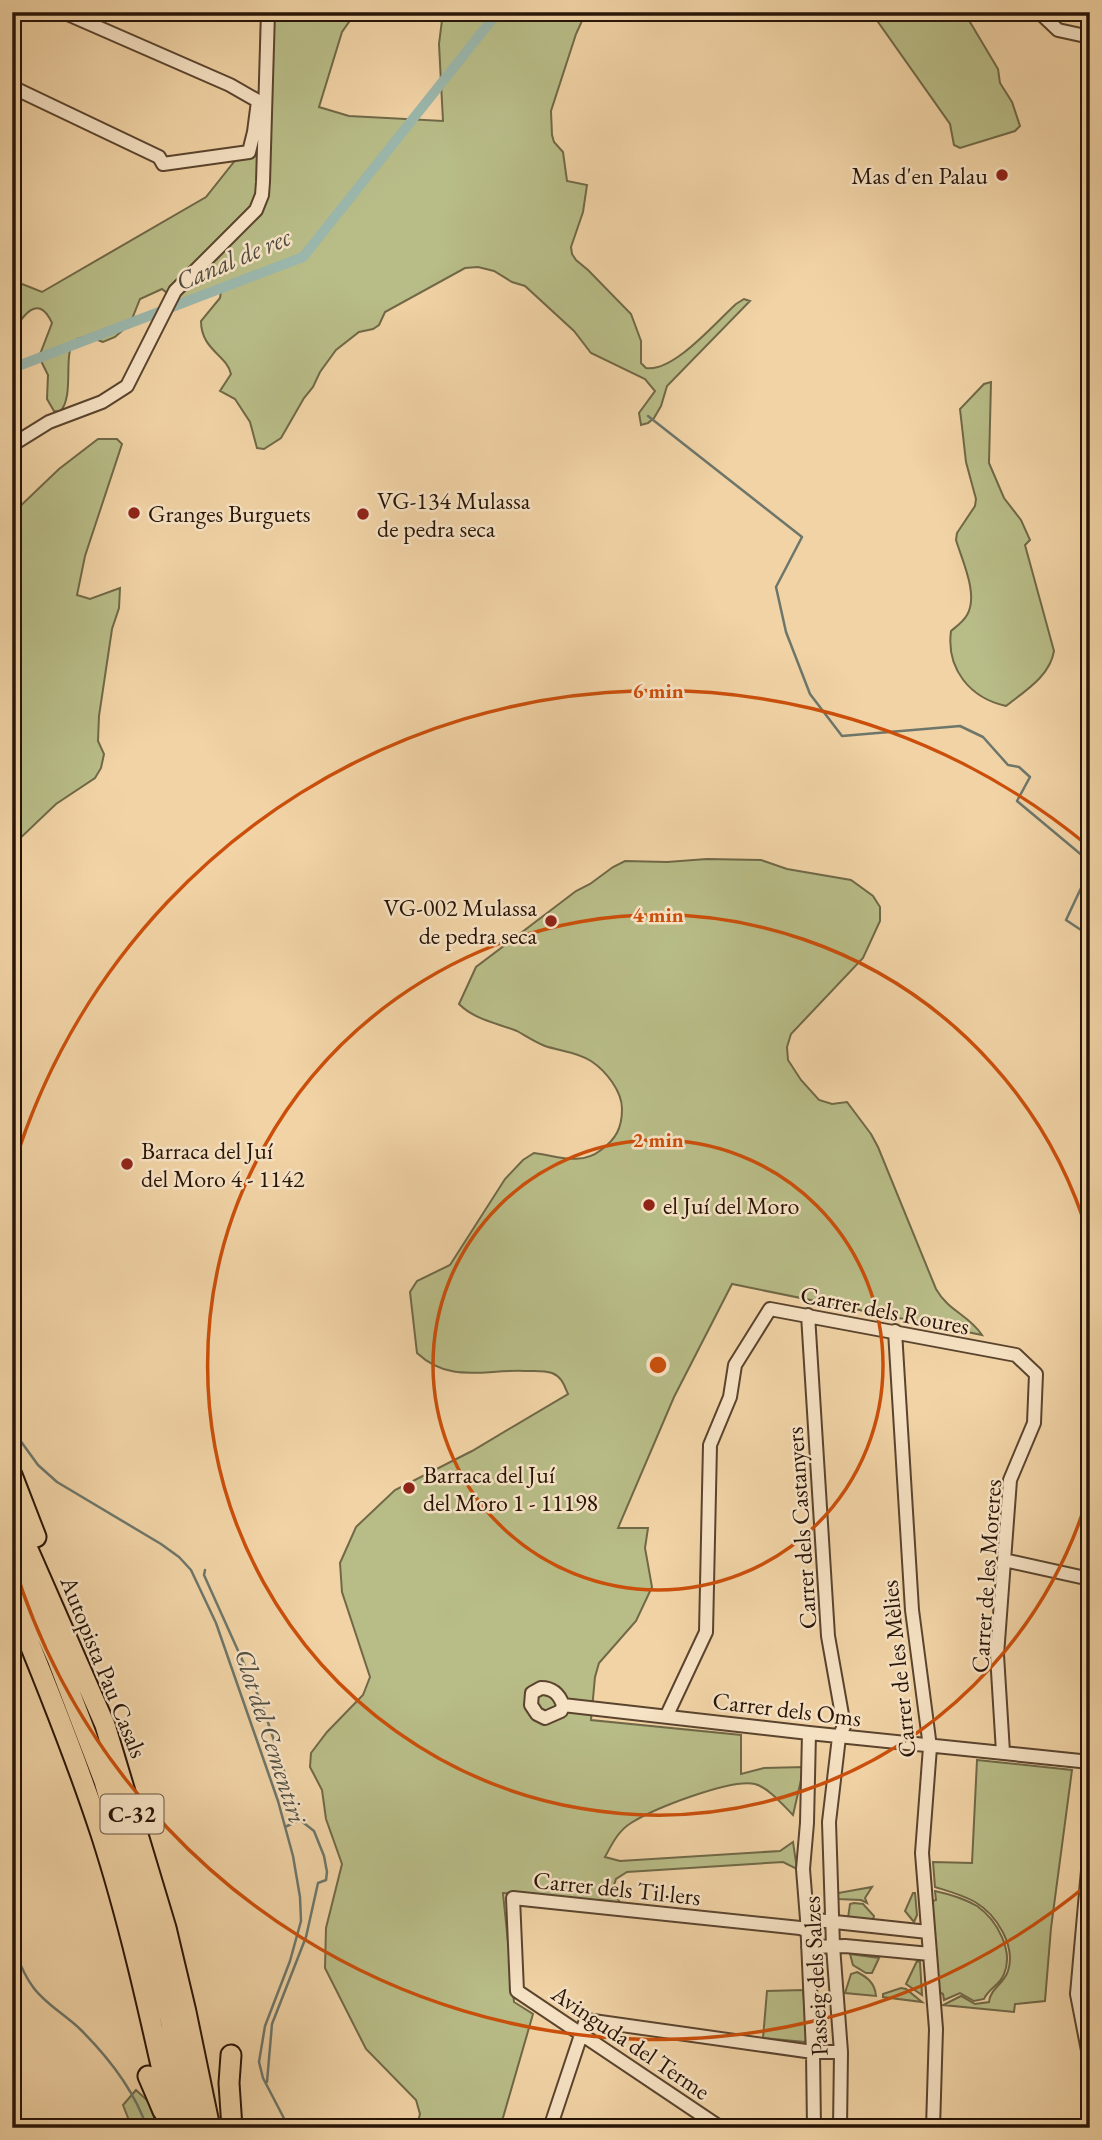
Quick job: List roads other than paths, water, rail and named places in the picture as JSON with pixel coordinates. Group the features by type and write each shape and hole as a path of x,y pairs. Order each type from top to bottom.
{"highway":[{"path":"12,1475 64,1609 66,1634"},
{"name":"Autopista Pau Casals","path":"12,1513 105,1725 141,1841 180,1988 210,2128"},
{"name":"Autopista Pau Casals","path":"12,1557 58,1661 104,1782 152,1946 191,2128"},
{"path":"12,1601 62,1721 104,1845 123,1909 175,2128"},
{"path":"231,2055 229,2083 232,2128"},
{"path":"148,2076 169,2128"}],"street":[{"path":"63,12 85,17 262,101"},
{"path":"12,445 49,422 102,402 127,386 175,291 256,209 262,195 263,182 262,101 268,12"},
{"path":"1040,12 1058,30 1090,37"},
{"path":"12,87 159,157 163,164 249,152 262,101"},
{"name":"Carrer dels Roures","path":"667,1716 706,1632 710,1445 730,1397 735,1365 770,1309 992,1352"},
{"name":"Carrer dels Castanyers","path":"808,1315 828,1636 844,1726 839,1737"},
{"name":"Carrer de les Mèlies","path":"895,1332 912,1610 930,1746 922,1853 936,2029 933,2128"},
{"name":"Carrer de les Moreres","path":"992,1352 1016,1355 1036,1374 1034,1423 1010,1480 997,1655 1003,1752"},
{"path":"1004,1560 1090,1579"},
{"name":"Carrer dels Oms","path":"563,1705 839,1737 1090,1762"},
{"name":"Passeig dels Salzes","path":"809,1733 803,1869 808,1925 814,2128"},
{"name":"Passeig dels Salzes","path":"839,1737 829,1822 833,1946 841,2052 840,2128"},
{"path":"807,1823 829,1822"},
{"path":"1090,1848 1077,1994 1090,2061"},
{"name":"Carrer dels Til·lers","path":"517,1991 513,1898 786,1927 834,1921 928,1932"},
{"path":"808,1947 833,1946 930,1954"},
{"name":"Avinguda del Terme","path":"517,1991 721,2128"},
{"path":"550,2128 586,2020 813,2052 841,2052"}],"waterway":[{"name":"Canal de rec","path":"12,377 18,366 303,257 498,12"},
{"path":"648,416 802,537 776,587 786,632 810,694 842,736 960,726 983,737 1008,765 1019,767 1030,777 1017,801 1090,862"},
{"path":"1090,869 1066,920 1090,936"},
{"name":"Clot del Cementiri","path":"17,1436 38,1465 57,1482 179,1557 191,1570 216,1623 278,1801 293,1856 300,1897 301,1921 290,1961 265,2026 259,2062 263,2078 289,2128"},
{"path":"205,1570 204,1575 262,1704 300,1820 314,1831 327,1872 326,1880 318,1883 306,1937 272,2024 267,2082"},
{"path":"285,1827 300,1820"},
{"path":"12,1944 29,1982 81,2030 120,2076 147,2128"}],"place":[{"name":"Mas d'en Palau","path":"1002,175"},
{"name":"Granges Burguets","path":"134,513"},
{"name":"VG-134 Mulassa de pedra seca","path":"363,514"},
{"name":"VG-002 Mulassa de pedra seca","path":"551,921"},
{"name":"Barraca del Juí del Moro 4 - 1142","path":"127,1164"},
{"name":"el Juí del Moro","path":"649,1205"},
{"name":"Barraca del Juí del Moro 1 - 11198","path":"409,1488"}]}
